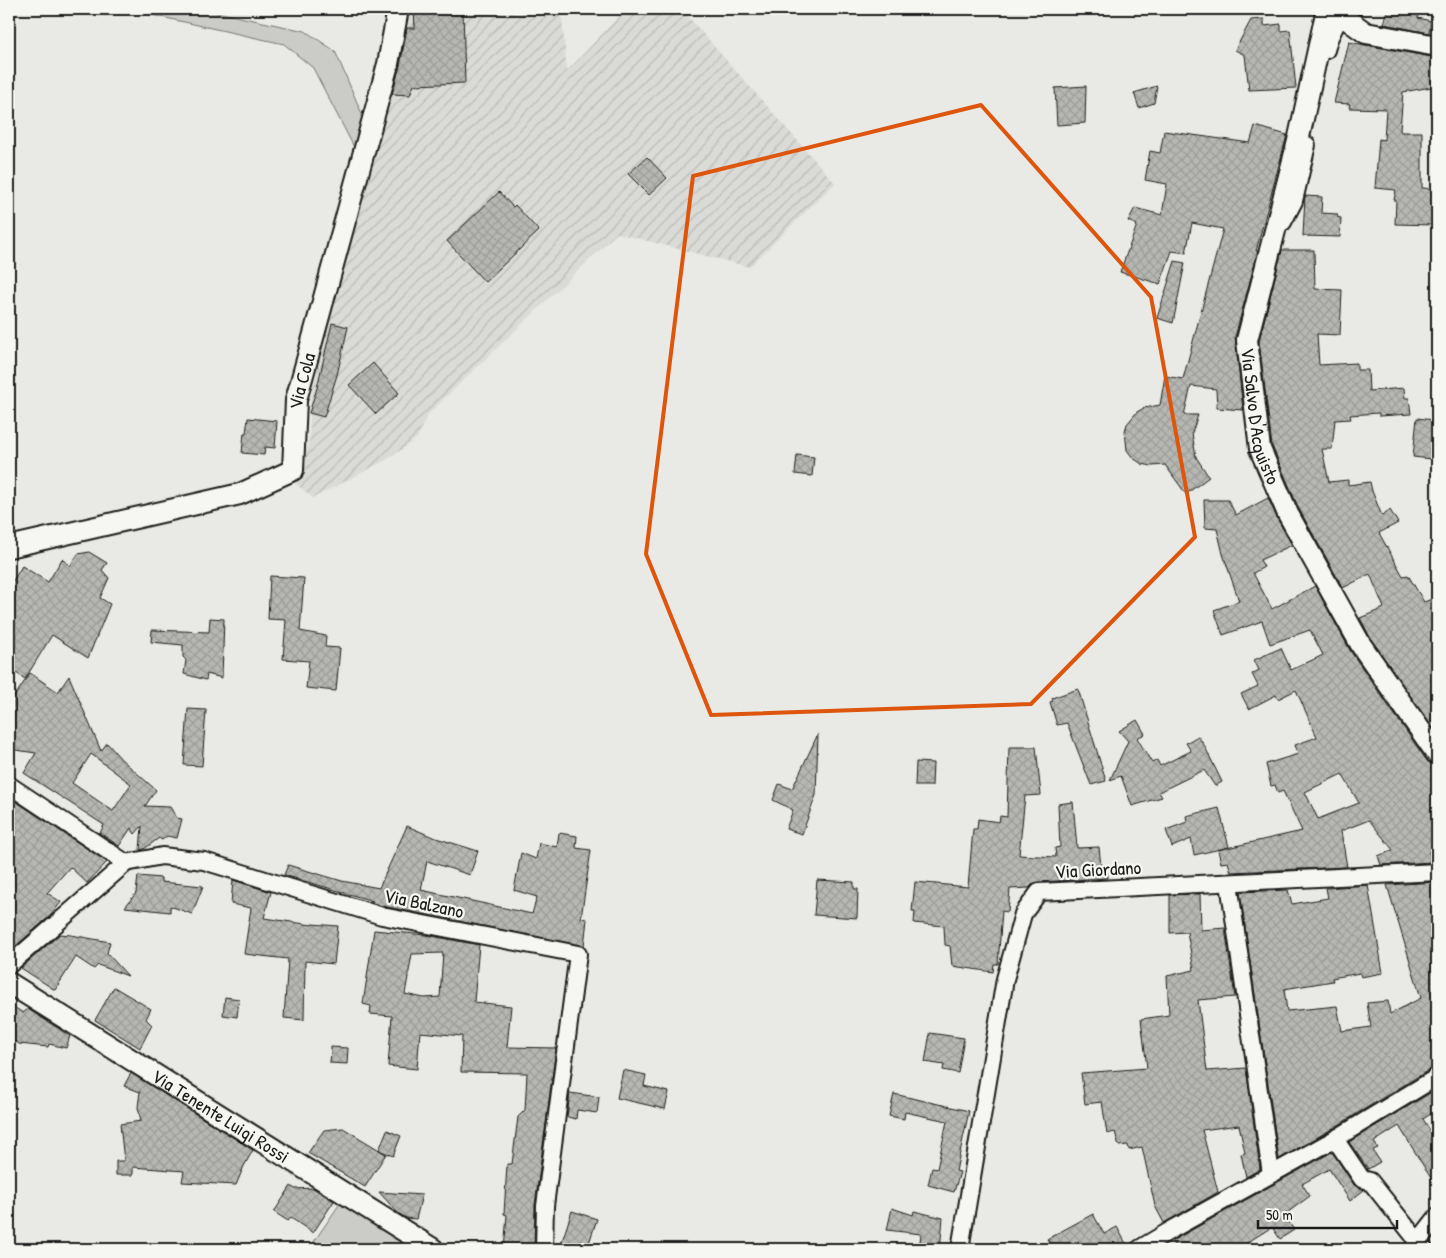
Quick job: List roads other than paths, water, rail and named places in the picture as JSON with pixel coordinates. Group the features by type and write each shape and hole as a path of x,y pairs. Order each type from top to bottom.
{"street":[{"name":"Via Cola","path":"11,550 240,494 293,470 296,400 388,64 398,9"},
{"name":"Via Salvo D'Acquisto","path":"1327,9 1299,137 1247,340 1260,449 1288,514 1361,645 1437,754"},
{"path":"1271,246 1294,201 1308,142 1328,39 1338,20 1346,14 1366,33 1437,46"},
{"path":"9,785 126,863 9,965"},
{"name":"Via Balzano","path":"126,863 162,856 204,861 382,916 578,954 545,1206 544,1249"},
{"name":"Via Giordano","path":"960,1249 1005,979 1023,914 1039,892 1437,872"},
{"path":"1229,883 1271,1174"},
{"name":"Via Tenente Luigi Rossi","path":"9,983 433,1249"},
{"path":"1138,1249 1335,1139 1437,1077"},
{"path":"1335,1139 1362,1179 1370,1181 1418,1247 1437,1217"}]}
